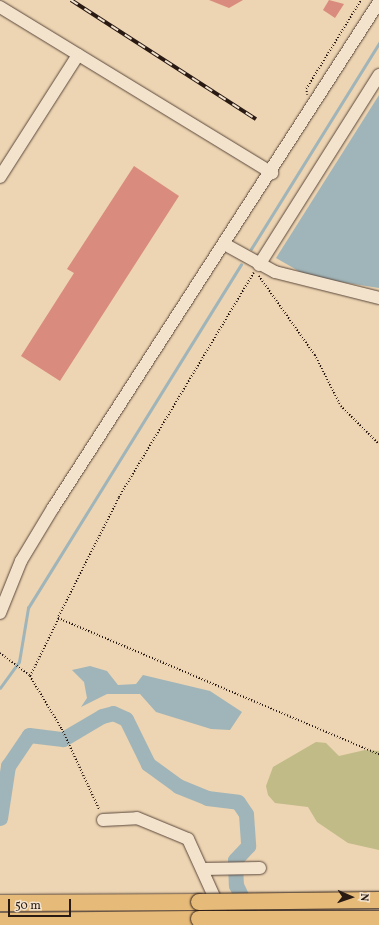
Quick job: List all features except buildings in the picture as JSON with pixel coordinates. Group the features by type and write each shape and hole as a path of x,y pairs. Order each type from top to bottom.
{"main road":[{"path":"0,903 379,900"},
{"path":"0,921 379,919"}],"street":[{"path":"0,613 21,561 226,245 379,2"},
{"path":"0,7 272,173"},
{"path":"0,177 78,55"},
{"path":"258,267 379,75"},
{"path":"226,245 258,267 311,283 379,298"},
{"path":"104,820 137,818 188,839 203,869 227,925"},
{"path":"203,869 260,868"}],"path":[{"path":"308,96 306,88 361,0"},
{"path":"258,267 263,284 315,355 341,406 379,444"},
{"path":"30,676 119,498 258,267"},
{"path":"58,618 379,754"},
{"path":"0,653 30,676 62,729 104,820"}],"shaded area":[{"path":"379,95 379,288 309,277 276,258"},
{"path":"90,666 107,671 118,685 136,684 143,675 210,691 242,712 230,730 211,729 156,712 140,694 107,694 81,707 87,698 84,682 72,670"},
{"path":"316,742 326,743 339,756 365,750 379,751 379,850 348,843 317,822 308,807 275,803 268,795 266,786 273,767"}],"waterway":[{"path":"251,249 379,43"},
{"path":"0,688 19,662 28,608 241,265"},
{"path":"0,818 8,766 29,735 63,739 102,716 113,713 126,719 148,764 178,786 207,798 238,802 246,814 248,846 235,860 236,885 255,925"}],"railway":[{"path":"71,0 256,119"}]}
